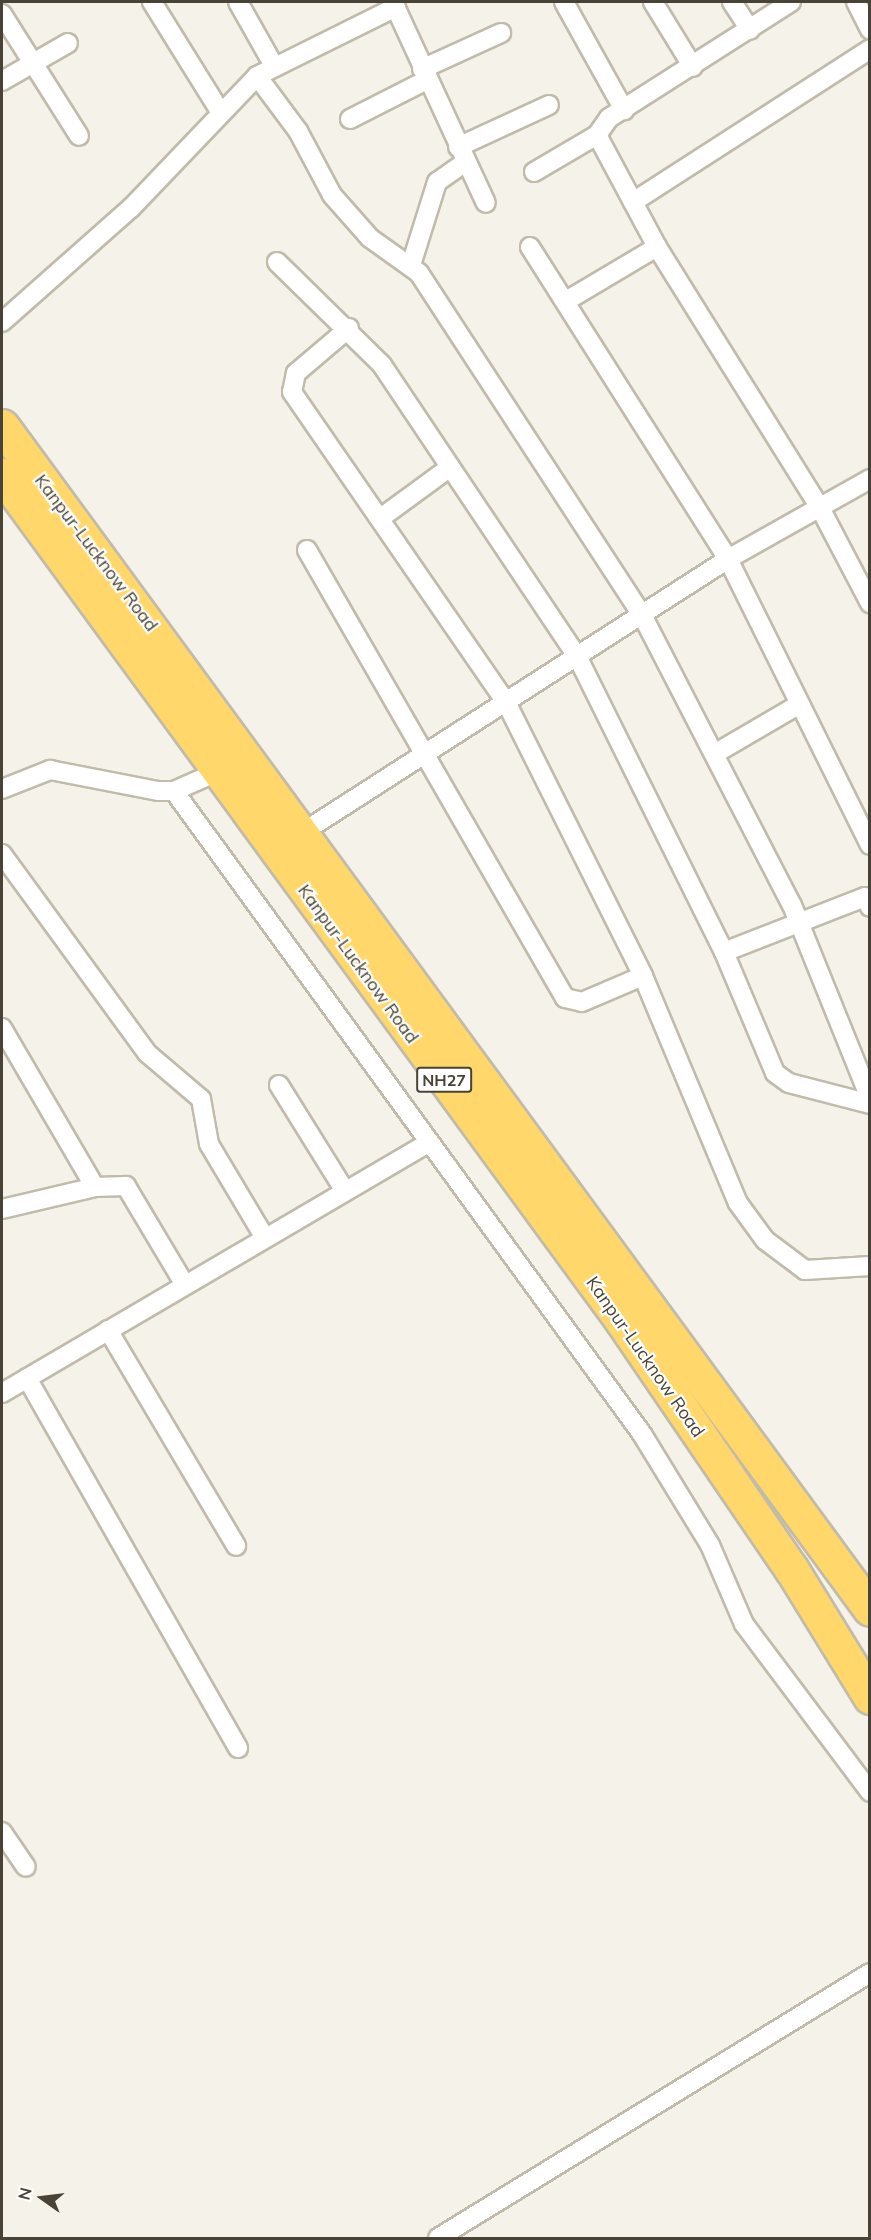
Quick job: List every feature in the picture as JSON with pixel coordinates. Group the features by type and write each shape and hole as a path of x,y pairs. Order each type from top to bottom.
{"highway":[{"name":"Kanpur-Lucknow Road","path":"2,426 121,612 217,772 622,1321 792,1570 870,1697"},
{"name":"Kanpur-Lucknow Road","path":"2,475 121,612 300,834 870,1609"}],"street":[{"path":"152,2 221,113"},
{"path":"238,2 273,64"},
{"path":"564,2 624,110"},
{"path":"654,2 693,66"},
{"path":"732,2 750,30"},
{"path":"534,172 597,135 600,127 624,110 791,2"},
{"path":"856,2 870,30"},
{"path":"2,322 131,208 257,76 273,64 394,4 486,203"},
{"path":"2,14 35,62 79,136"},
{"path":"350,119 501,33"},
{"path":"2,81 68,42"},
{"path":"633,202 870,49"},
{"path":"257,76 298,131 332,195 370,238 411,265 642,615 716,753 799,924 870,1098"},
{"path":"411,265 437,182 462,154 549,105"},
{"path":"597,135 657,247 819,506 870,603"},
{"path":"530,247 728,559 870,845"},
{"path":"566,301 657,247"},
{"path":"277,262 349,328 382,365 577,656 724,952 781,1080 870,1104"},
{"path":"349,328 296,373 292,392 382,517 506,702 643,976 750,1224 779,1254 805,1269 870,1266"},
{"path":"382,517 449,468"},
{"path":"300,834 728,559 870,479"},
{"path":"307,550 565,998 582,1002 643,976"},
{"path":"716,753 800,704"},
{"path":"2,789 29,774 50,770 174,791 217,772"},
{"path":"174,791 642,1434 710,1545 744,1624 870,1792"},
{"path":"2,854 147,1053 201,1098 209,1144 265,1238"},
{"path":"724,952 868,900"},
{"path":"2,1028 95,1187"},
{"path":"279,1085 345,1191"},
{"path":"2,1393 428,1143"},
{"path":"2,1209 95,1187 118,1184 133,1194 185,1285"},
{"path":"108,1330 236,1546"},
{"path":"27,1378 238,1748"},
{"path":"2,1832 26,1867"},
{"path":"438,2238 870,1973"}]}
